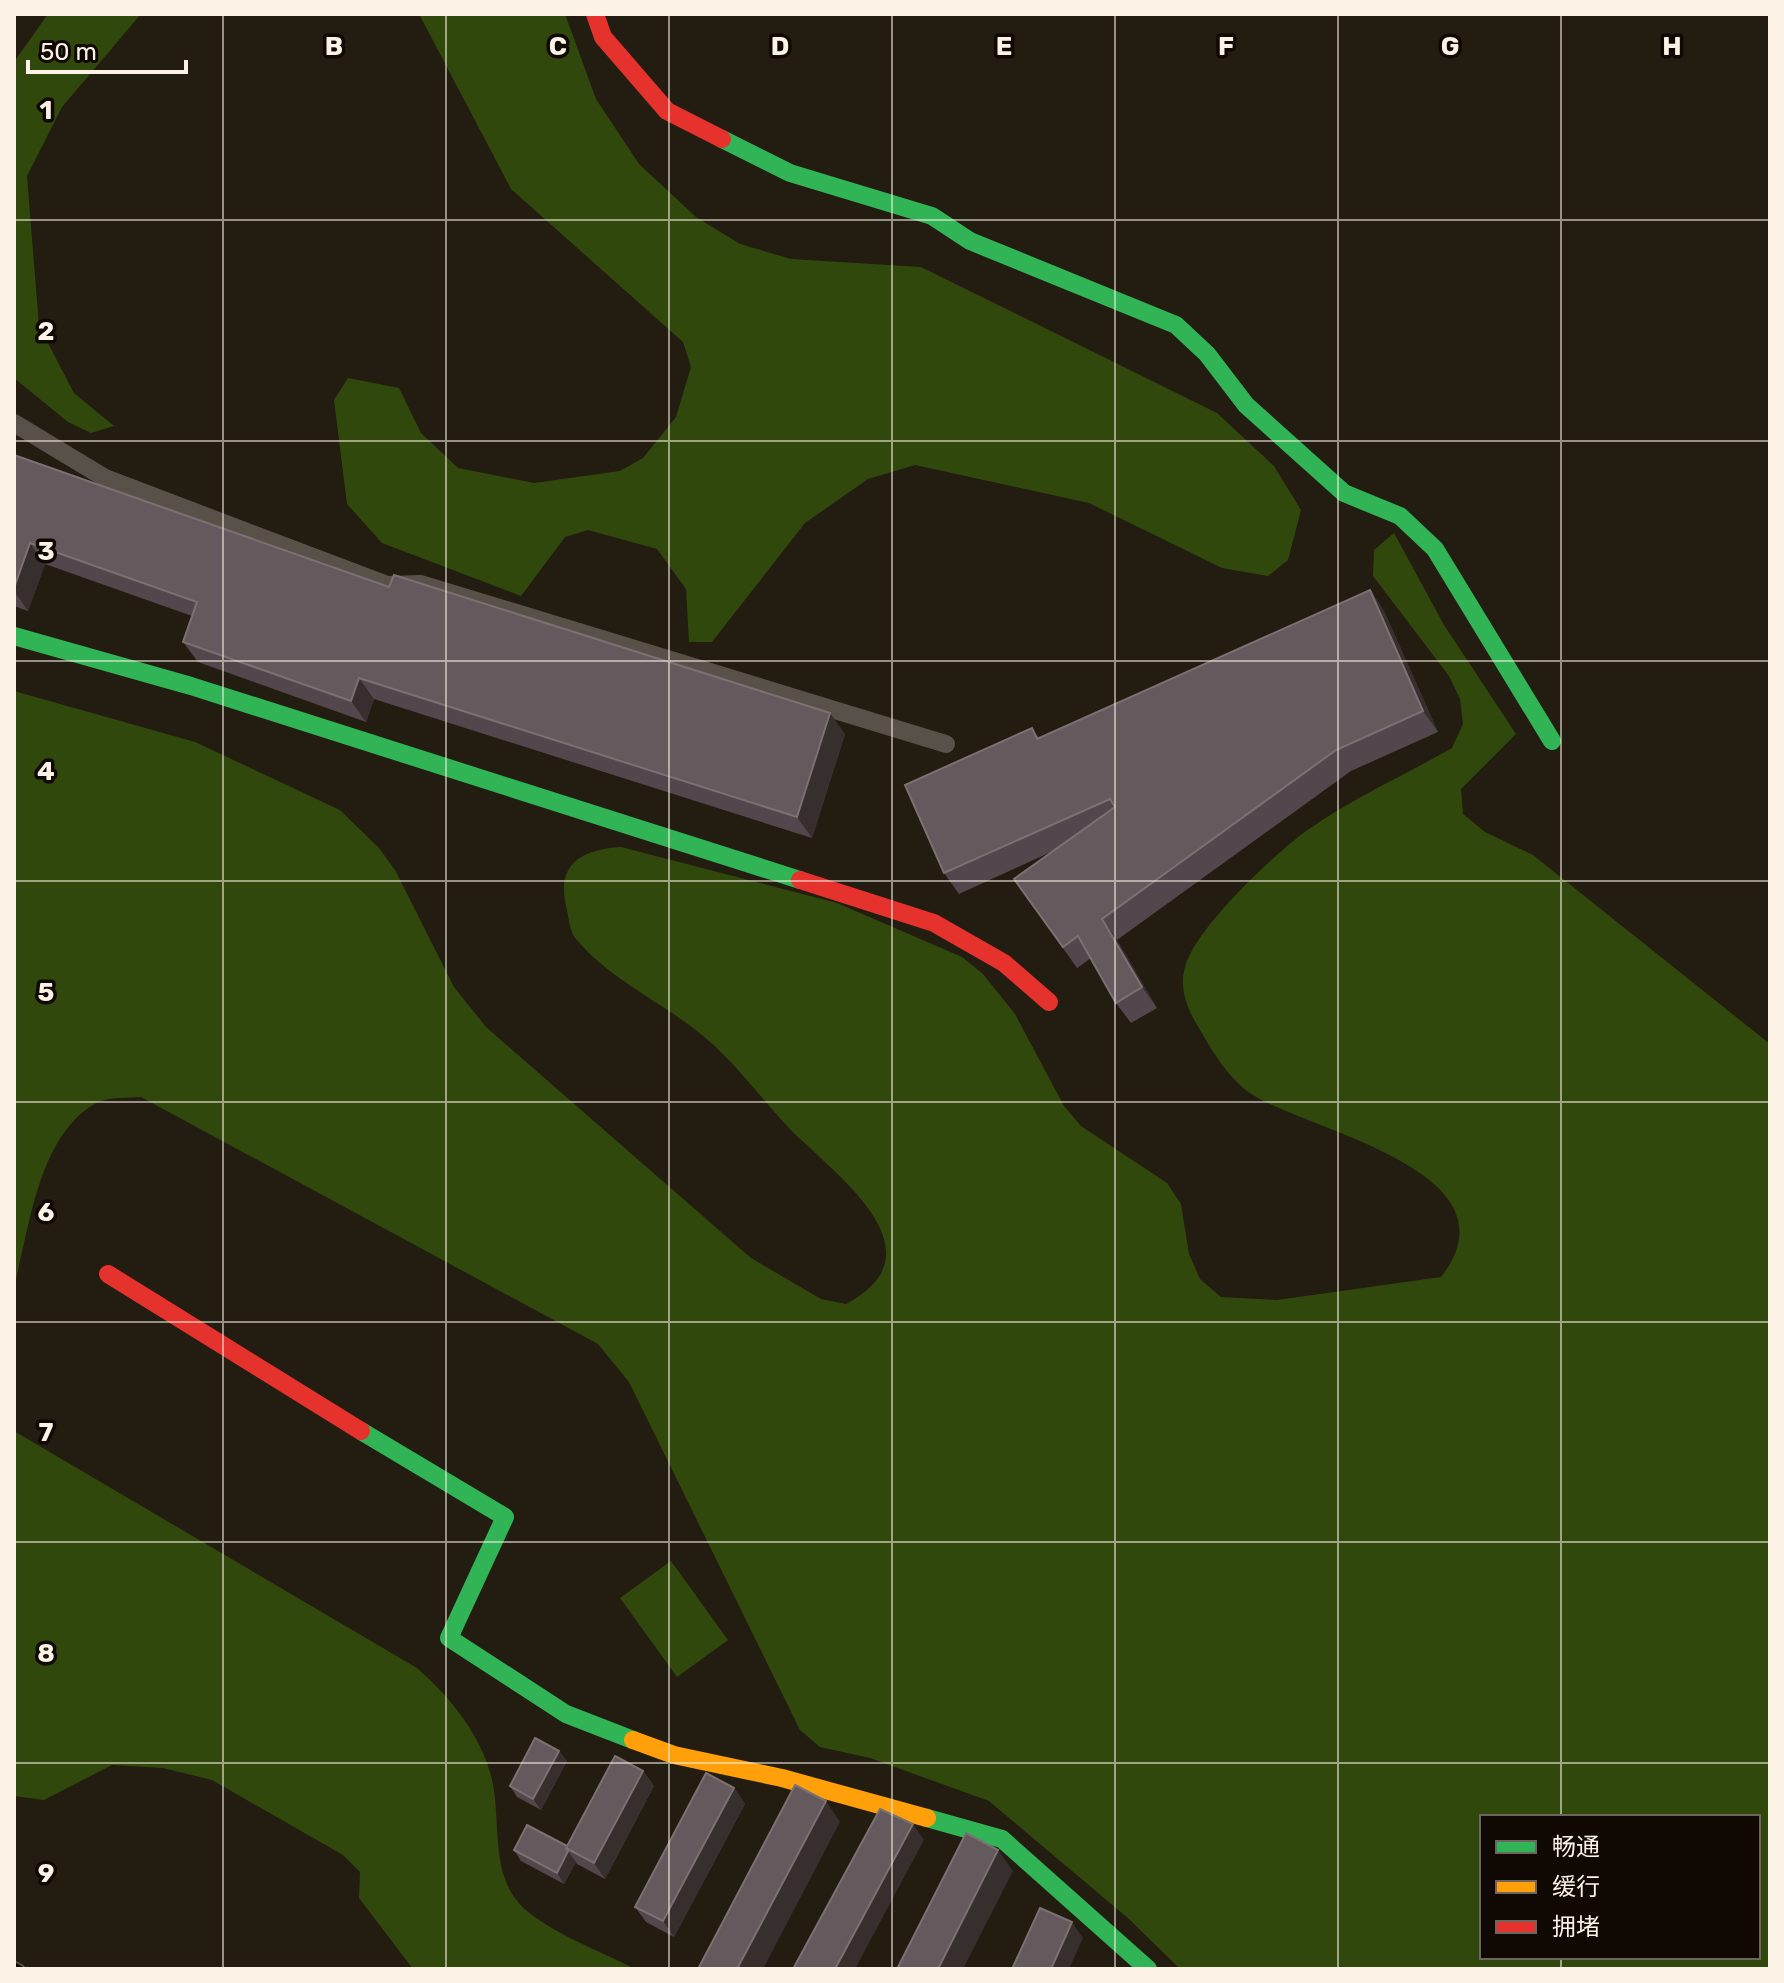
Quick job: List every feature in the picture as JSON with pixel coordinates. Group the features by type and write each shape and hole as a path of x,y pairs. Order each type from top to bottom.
{"street":[{"path":"595,14 603,37 667,111 790,173 932,216 970,241 1176,325 1207,354 1246,405 1344,493 1400,516 1435,549 1552,741"},
{"path":"14,423 105,478 387,585 421,584 946,744"},
{"path":"14,636 191,686 934,923 1004,963 1049,1002"},
{"path":"108,1274 238,1358 505,1517 449,1638 566,1714 674,1755 782,1778 1002,1839 1148,1969"}],"green space":[{"path":"48,14 141,14 62,107 27,176 39,326 74,393 114,426 91,433 68,422 14,378 14,62"},
{"path":"419,14 565,14 596,99 639,164 696,217 740,244 791,259 921,267 1217,413 1274,466 1301,510 1288,560 1268,576 1222,568 1089,503 915,465 868,479 805,523 712,642 689,642 686,589 657,549 588,530 565,537 521,596 382,543 347,504 334,400 348,378 399,388 421,433 458,468 534,483 620,471 643,458 676,417 691,367 683,342 511,189"},
{"path":"1394,533 1444,625 1516,734 1461,789 1463,814 1485,832 1533,855 1770,1044 1770,1969 1180,1969 1129,1919 989,1801 870,1758 820,1747 800,1730 629,1382 598,1344 141,1097 98,1102 78,1117 62,1136 40,1184 14,1287 14,691 195,742 340,810 379,848 395,870 454,987 486,1027 751,1258 821,1299 846,1304 874,1283 885,1260 884,1237 872,1213 853,1189 789,1128 710,1042 603,966 576,939 569,922 564,882 568,871 582,856 621,847 837,903 962,957 983,974 1015,1014 1064,1106 1081,1126 1167,1183 1181,1204 1189,1254 1200,1279 1221,1297 1277,1300 1441,1277 1459,1241 1454,1209 1433,1183 1399,1160 1281,1109 1245,1090 1208,1043 1190,1011 1183,985 1185,967 1204,932 1238,892 1294,840 1361,797 1452,748 1463,724 1460,699 1449,676 1373,576 1374,550"},
{"path":"14,1431 417,1668 461,1715 485,1757 493,1787 502,1868 514,1897 537,1919 635,1969 413,1969 359,1898 360,1872 343,1855 212,1780 163,1768 112,1765 44,1800 14,1796"},
{"path":"671,1561 728,1640 677,1677 620,1598"}],"building":[{"path":"14,455 389,587 394,575 830,713 797,817 359,678 351,701 183,642 197,602 30,543 14,588"},
{"path":"1370,590 1423,711 1336,750 1102,919 1142,987 1116,1003 1078,936 1063,947 1014,879 1115,807 1110,799 944,873 905,785 1032,728 1037,739"},
{"path":"535,1738 559,1751 533,1799 510,1786"},
{"path":"615,1756 643,1771 594,1863 566,1848"},
{"path":"706,1773 734,1788 663,1921 635,1907"},
{"path":"795,1785 826,1801 737,1969 698,1969"},
{"path":"880,1809 913,1824 835,1969 793,1969"},
{"path":"527,1825 567,1846 568,1851 557,1873 514,1850"},
{"path":"966,1833 998,1850 938,1969 897,1969"},
{"path":"1040,1908 1072,1922 1051,1969 1012,1969"}],"railway":[{"path":"14,1965 21,1969"}],"traffic: fast":[{"path":"722,139 790,173 932,216 970,241 1176,325 1207,354 1246,405 1344,493 1400,516 1435,549 1552,741"},
{"path":"14,636 191,686 800,880"},
{"path":"361,1431 505,1517 449,1638 566,1714 633,1740"},
{"path":"927,1818 1002,1839 1148,1969"}],"traffic: slow":[{"path":"633,1740 674,1755 782,1778 927,1818"}],"traffic: jam":[{"path":"595,14 603,37 667,111 722,139"},
{"path":"800,880 934,923 1004,963 1049,1002"},
{"path":"108,1274 361,1431"}]}
